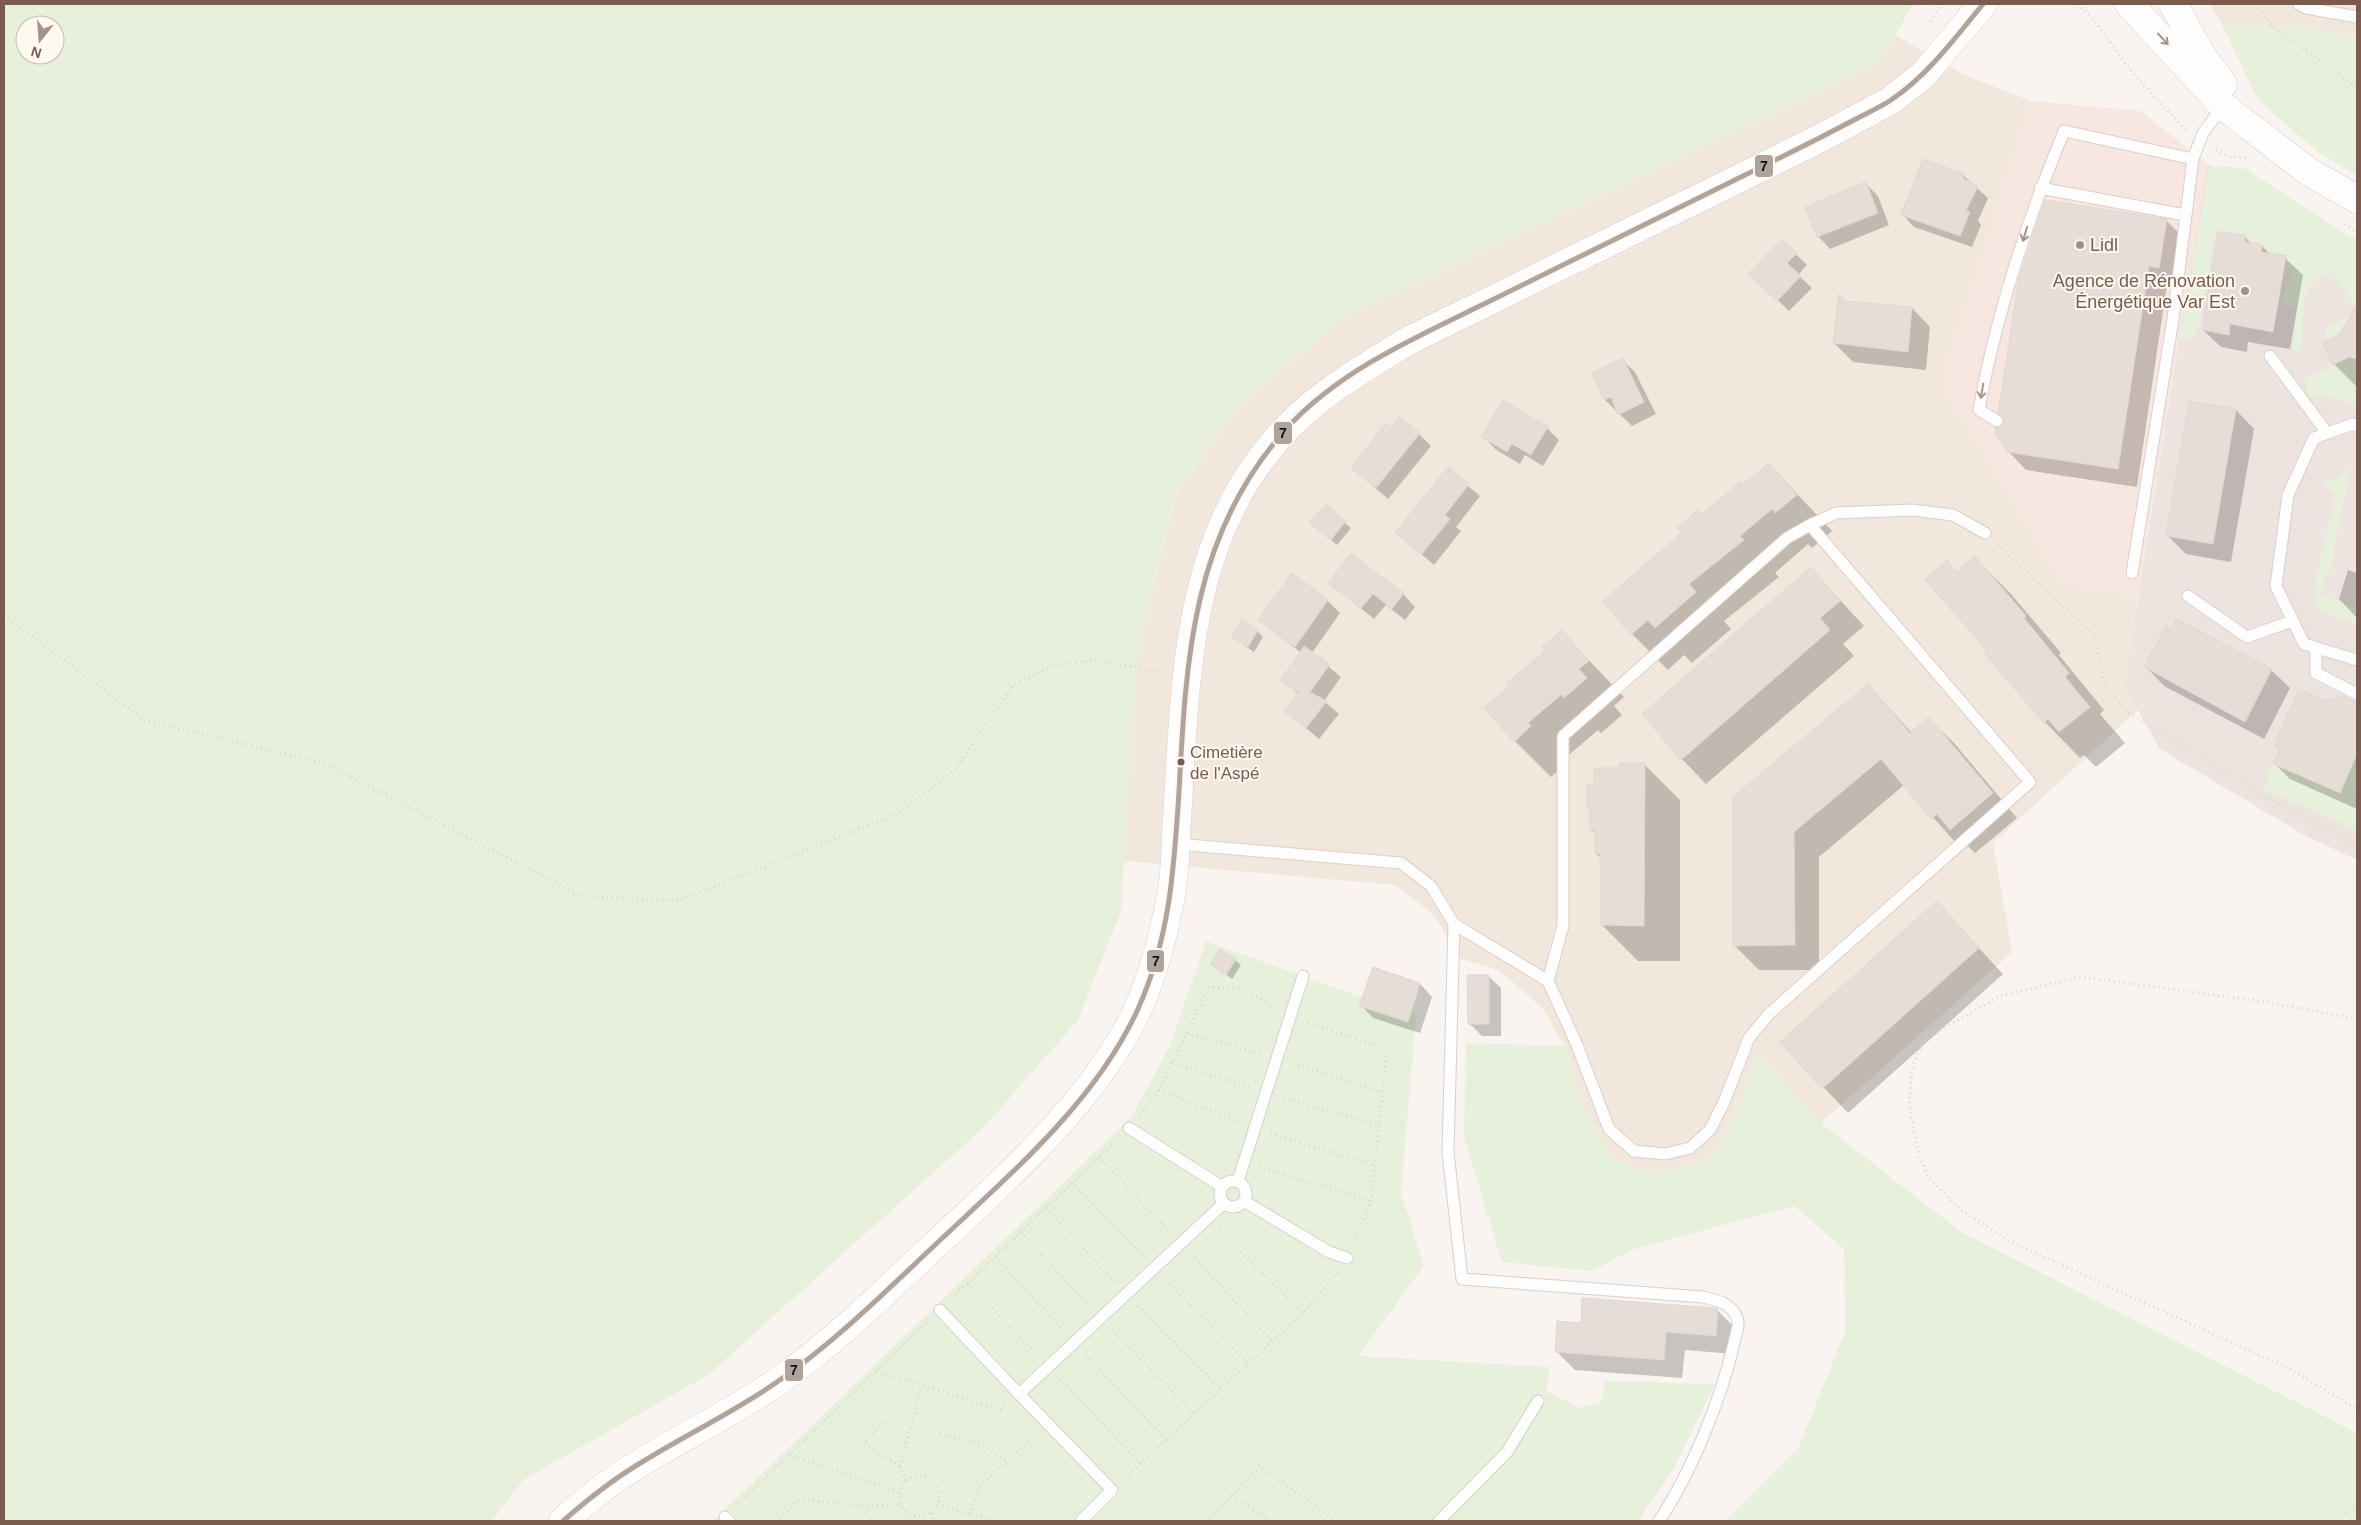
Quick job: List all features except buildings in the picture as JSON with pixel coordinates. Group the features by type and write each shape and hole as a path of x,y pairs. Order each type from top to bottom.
{"main road":[{"path":"563,1521 610,1482 781,1380 840,1334 981,1202 1069,1112 1105,1065 1130,1025 1152,974 1172,893 1186,676 1196,605 1218,535 1251,472 1289,426 1352,375 1408,340 1802,148 1890,101 1923,75 1966,16 1983,4"},
{"path":"2129,4 2222,106 2309,172 2357,199"},
{"path":"2173,4 2204,59 2268,140"}],"lane":[{"path":"2299,4 2306,8 2357,17"},
{"path":"2132,573 2173,319 2193,159 2203,133 2222,106"},
{"path":"1997,421 1979,410 1988,357 2040,188 2064,131 2193,159"},
{"path":"2040,188 2185,215"},
{"path":"2270,356 2327,433"},
{"path":"2357,426 2353,424 2314,438 2288,495 2276,586 2304,644 2357,660"},
{"path":"1548,981 1563,926 1563,736 1788,538 1836,512 1912,510 1953,515 1984,532"},
{"path":"1176,844 1400,863 1432,886 1454,924 1548,981 1577,1045 1609,1129 1634,1150 1665,1154 1690,1148 1710,1130 1749,1038 1770,1013 2030,782 1810,525"},
{"path":"2188,596 2247,637 2292,621"},
{"path":"2316,648 2316,673 2357,694"},
{"path":"1454,924 1448,1152 1462,1279 1703,1297 1722,1302 1734,1312 1738,1322 1726,1379 1677,1495 1659,1521"},
{"path":"1238,1181 1303,976"},
{"path":"1129,1128 1221,1186"},
{"path":"1229,1181 1238,1181 1246,1190 1244,1202 1234,1208 1223,1204 1219,1195 1221,1186 1229,1181"},
{"path":"1244,1202 1329,1252 1347,1258"},
{"path":"1019,1394 1223,1204"},
{"path":"940,1310 1112,1490 1081,1521"},
{"path":"1439,1521 1507,1452 1538,1401"}],"path":[{"path":"1928,27 1941,4"},
{"path":"2078,4 2094,20 2130,70 2181,126"},
{"path":"2256,4 2271,25 2357,88"},
{"path":"1984,532 2095,636 2105,686 2125,710 2259,793 2357,845"},
{"path":"4,616 144,720 326,764 581,896 678,901 897,814 954,770 1012,685 1054,665 1096,660 1166,673"},
{"path":"2357,1019 2273,1003 2081,977 2000,996 1926,1038 1913,1065 1909,1102 1917,1149 1928,1177 1961,1210 2013,1243 2288,1368 2357,1409"},
{"path":"727,1519 789,1455 1129,1128 1159,1090 1209,987 1242,989 1290,1016 1387,1050 1372,1201 1347,1258 1332,1282 1303,1313 1112,1490"},
{"path":"1244,1163 1372,1201"},
{"path":"1207,1219 1303,1313"},
{"path":"876,1371 1001,1410 1019,1394"},
{"path":"905,1482 900,1466 922,1386"},
{"path":"882,1422 864,1444 900,1466"},
{"path":"969,1514 979,1487 1048,1423"},
{"path":"940,1432 985,1446 1006,1461"},
{"path":"789,1455 899,1492"},
{"path":"1207,1521 1259,1466 1336,1521"},
{"path":"914,1477 925,1477 934,1483 939,1493 938,1504 930,1513 919,1517 907,1514 900,1504 899,1492 905,1482 914,1477"},
{"path":"1232,1494 1270,1521"},
{"path":"776,1521 799,1500 873,1506 900,1504"},
{"path":"2339,1521 2357,1501"},
{"path":"938,1504 992,1521"},
{"path":"858,1521 873,1506"},
{"path":"930,1513 934,1521"},
{"path":"904,1521 907,1514"}],"shaded area":[{"path":"2210,4 2357,4 2357,37 2306,28 2221,23"},
{"path":"1895,35 1962,74 2031,101 1942,384 2061,581 2138,596 2124,686 2138,710 1993,843 2012,952 1821,1123 1757,1055 1740,1105 1715,1151 1691,1165 1652,1173 1611,1159 1584,1106 1565,1046 1542,1008 1499,970 1462,959 1433,914 1396,885 1124,861 1137,656 1175,496 1236,409 1343,318 1879,63"},
{"path":"2031,101 2141,111 2207,164 2138,596 2061,581 1942,384"},
{"path":"2207,164 2316,235 2357,249 2357,860 2304,835 2160,749 2124,686"}],"green space":[{"path":"4,4 1913,4 1879,63 1343,318 1236,409 1174,496 1137,656 1121,911 1078,1020 983,1128 708,1375 523,1480 492,1521 4,1521"},
{"path":"2221,23 2306,28 2357,37 2357,176 2317,151 2259,101"},
{"path":"2223,166 2246,169 2342,232 2357,239 2357,309 2332,271 2314,281 2304,300 2301,351 2293,351 2297,307 2281,304 2293,269 2286,266 2287,255 2263,250 2264,243 2247,240 2246,234 2216,230 2199,329 2196,329 2194,338 2180,339 2209,168"},
{"path":"2357,312 2357,319 2346,323 2338,334 2328,339 2325,329"},
{"path":"2351,358 2357,359 2357,405 2341,399 2308,395 2305,378"},
{"path":"2351,467 2335,541 2333,565 2326,576 2320,595 2357,608 2357,625 2316,608 2316,578 2336,494 2324,484 2324,481 2338,480"},
{"path":"2355,761 2357,763 2357,793 2353,802 2357,804 2357,830 2264,789 2273,764 2339,795"},
{"path":"1206,941 1416,1017 1401,1193 1424,1266 1358,1356 1549,1367 1547,1392 1580,1408 1601,1402 1605,1381 1715,1384 1673,1470 1638,1521 713,1521 1131,1117 1170,1046"},
{"path":"1466,1043 1565,1046 1584,1106 1611,1159 1653,1173 1691,1165 1715,1151 1740,1105 1757,1055 1821,1123 1961,1232 2357,1433 2357,1521 1725,1521 1799,1447 1845,1332 1844,1249 1794,1206 1631,1250 1593,1271 1502,1262 1464,1137"}],"transit line":[{"name":"7","path":"563,1521 597,1492 624,1473 760,1394 819,1350 879,1298 1021,1164 1049,1136 1099,1076 1120,1043 1138,1009 1149,982 1164,929 1175,848 1185,693 1191,646 1200,599 1213,554 1231,510 1255,468 1287,428 1330,389 1354,372 1405,343 1784,156 1886,103 1929,68 1983,4"}],"place":[{"name":"Lidl","path":"2080,245"},
{"name":"Agence de Rénovation Énergétique Var Est","path":"2245,291"},
{"name":"Cimetière de l'Aspé","path":"1181,762"}]}
